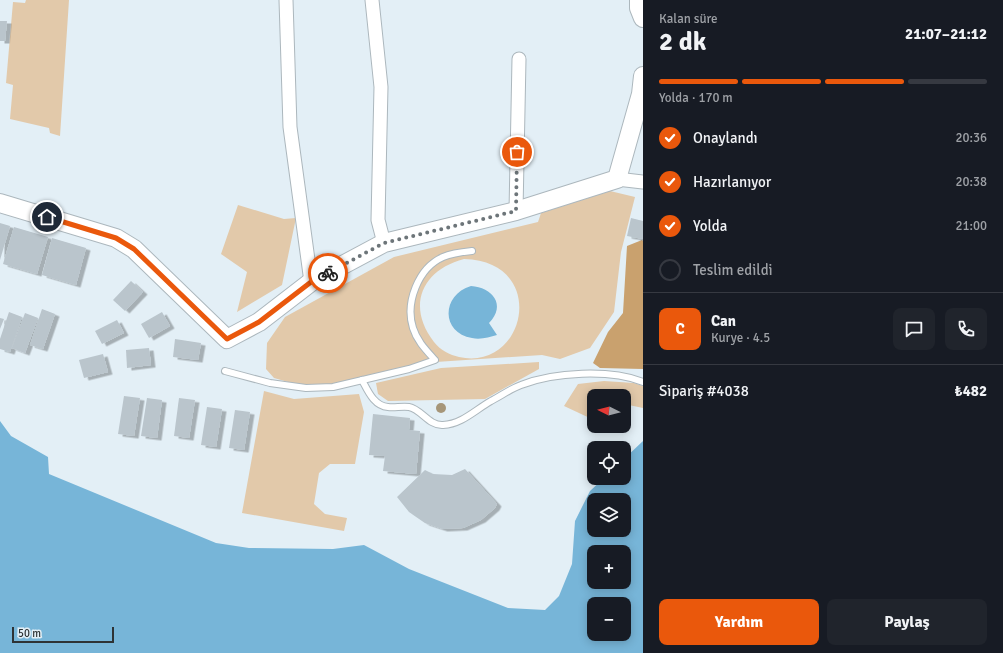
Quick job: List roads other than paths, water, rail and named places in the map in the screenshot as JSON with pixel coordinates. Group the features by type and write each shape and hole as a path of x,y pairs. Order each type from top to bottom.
{"street":[{"path":"286,0 290,127 311,282"},
{"path":"372,0 381,87 378,220 384,243"},
{"path":"639,0 639,8 643,18"},
{"path":"516,211 519,59"},
{"path":"617,179 641,94 643,76"},
{"path":"0,203 116,238 134,249 227,339 259,322 311,282 384,243 516,211 617,179 643,182"}],"lane":[{"path":"225,371 270,384 306,388 333,387 409,369 435,360 418,340 412,327 410,310 412,298 418,282 428,267 447,256 458,252 472,251"},
{"path":"362,380 377,403 386,407 410,407 430,421 441,425 451,424 468,417 520,385 560,375 610,374 643,382"}],"water":[{"path":"471,286 479,287 491,293 495,298 497,310 489,323 497,335 475,339 462,335 450,322 450,305 454,297 461,291"},
{"path":"0,421 11,436 48,457 49,474 216,543 249,548 333,549 364,545 409,569 508,608 545,610 559,596 572,564 575,521 587,497 587,537 631,537 631,493 589,493 596,485 631,485 631,452 643,441 643,653 0,653"}]}
